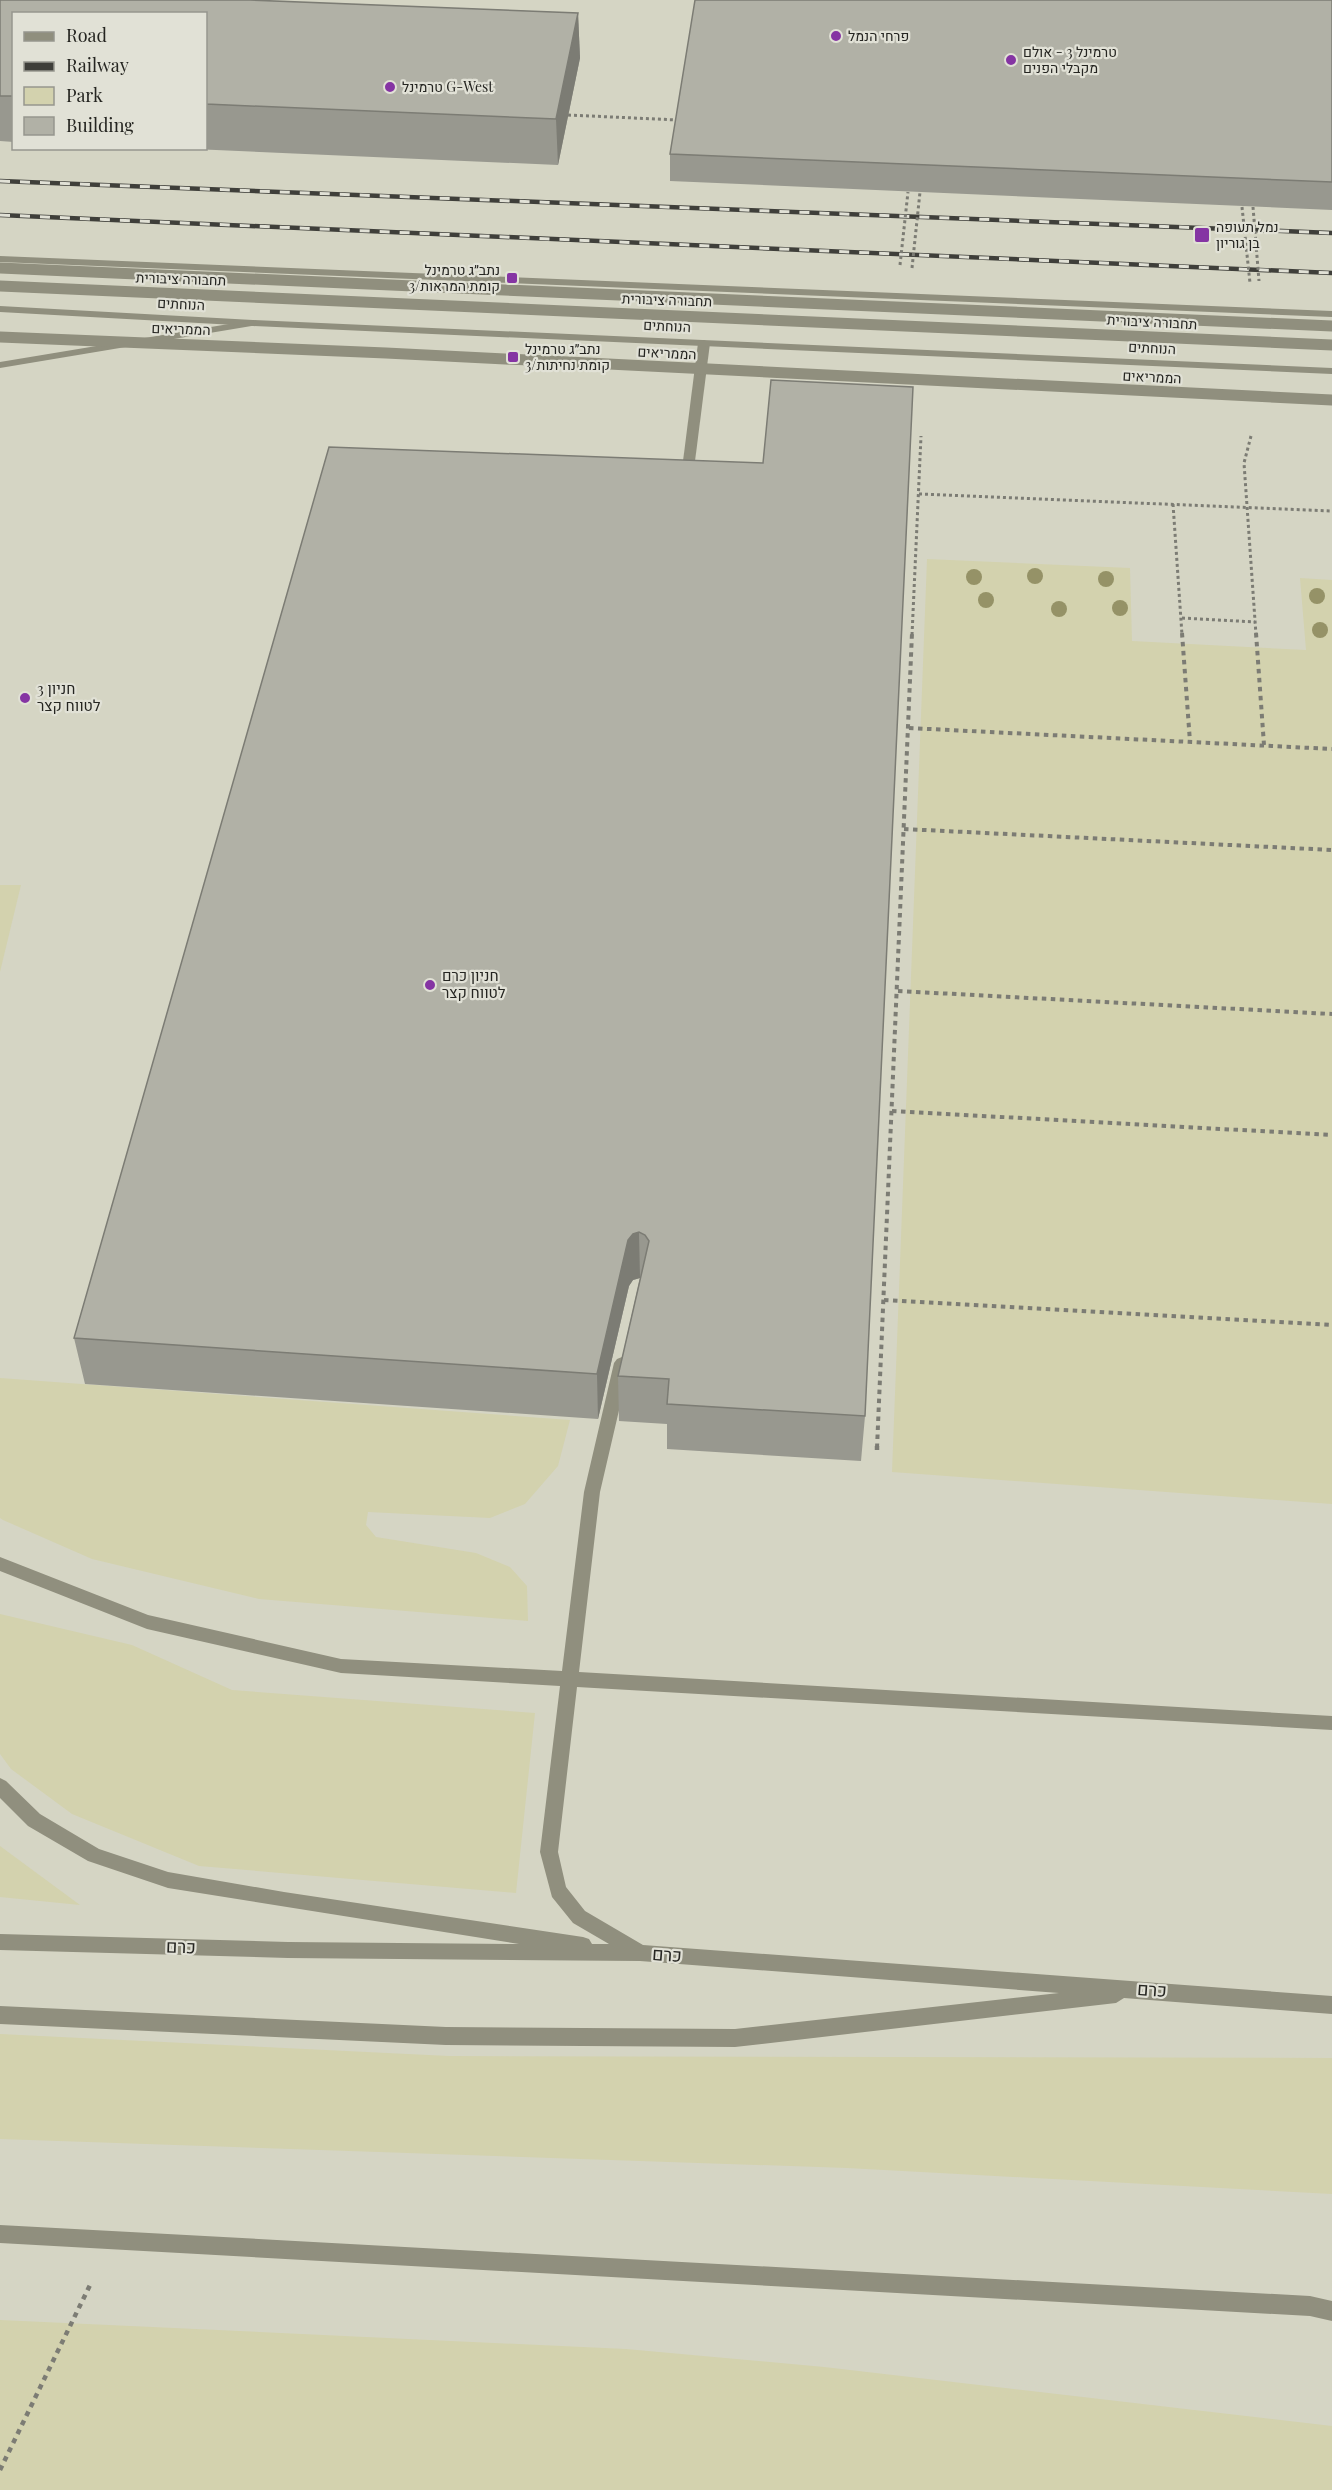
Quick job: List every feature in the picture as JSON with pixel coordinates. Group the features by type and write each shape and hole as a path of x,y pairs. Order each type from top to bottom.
{"street":[{"path":"0,259 1332,314"},
{"path":"0,268 1332,326"},
{"name":"תחבורה ציבורית","path":"0,286 1332,345"},
{"name":"הנוחתים","path":"0,309 1332,371"},
{"path":"0,366 253,322"},
{"name":"הממריאים","path":"0,337 386,353 1332,400"},
{"path":"688,469 704,343"},
{"path":"626,1343 592,1492 549,1852 558,1891 579,1917 640,1953"},
{"path":"0,1564 147,1622 341,1666 1332,1724"},
{"path":"0,1786 34,1820 94,1855 168,1880 284,1900 640,1953"},
{"name":"כרם","path":"0,1942 288,1950 640,1953 1332,2005"},
{"path":"0,2015 446,2036 735,2038 1154,1990"},
{"path":"0,2234 1332,2309"}],"path":[{"path":"568,116 680,121"},
{"path":"1253,207 1265,342"},
{"path":"877,1450 921,436"},
{"path":"1244,463 1264,745"},
{"path":"919,494 1332,511"},
{"path":"1173,504 1190,742"},
{"path":"1182,618 1255,622"},
{"path":"909,728 1332,749"},
{"path":"904,829 1332,850"},
{"path":"898,991 1332,1014"},
{"path":"892,1111 1332,1135"},
{"path":"884,1300 1332,1325"},
{"path":"0,2470 111,2241"}],"shaded area":[{"path":"0,0 1332,0 1332,2490 0,2490"}],"green space":[{"path":"927,559 1130,568 1132,641 1306,650 1300,578 1332,580 1332,1504 892,1472"},
{"path":"0,885 21,885 0,972"},
{"path":"0,1378 570,1420 558,1466 525,1504 490,1518 368,1512 366,1525 376,1537 476,1553 510,1567 527,1586 528,1621 259,1599 92,1559 3,1520 0,1518"},
{"path":"0,1614 132,1645 232,1690 535,1713 516,1893 199,1866 72,1814 11,1769 0,1754"},
{"path":"0,1846 80,1905 0,1897"},
{"path":"0,2034 449,2056 1332,2058 1332,2194 847,2168 0,2139"},
{"path":"0,2320 626,2349 824,2367 1332,2426 1332,2490 0,2490"}],"building":[{"path":"0,0 250,0 578,13 556,119 207,104 207,12 12,12 12,96 0,96"},
{"name":"טרמינל 3 - אולם מקבלי הפנים","path":"695,0 1332,0 1332,182 670,154"},
{"name":"חניון כרם לטווח קצר","path":"771,380 913,387 865,1416 667,1404 669,1379 618,1376 649,1241 639,1232 633,1234 628,1240 597,1374 74,1338 329,447 763,463"}],"railway":[{"path":"0,181 1332,233"},
{"path":"0,215 1332,273"}],"place":[{"name":"פרחי הנמל","path":"836,36"},
{"name":"טרמינל 3 - אולם מקבלי הפנים","path":"1011,60"},
{"name":"טרמינל G-West","path":"390,87"},
{"name":"נמל תעופה בן גוריון","path":"1202,235"},
{"name":"נתב״ג טרמינל 3/קומת המראות","path":"512,278"},
{"name":"נתב״ג טרמינל 3/קומת נחיתות","path":"513,357"},
{"name":"חניון 3 לטווח קצר","path":"25,698"},
{"name":"חניון כרם לטווח קצר","path":"430,985"}]}
